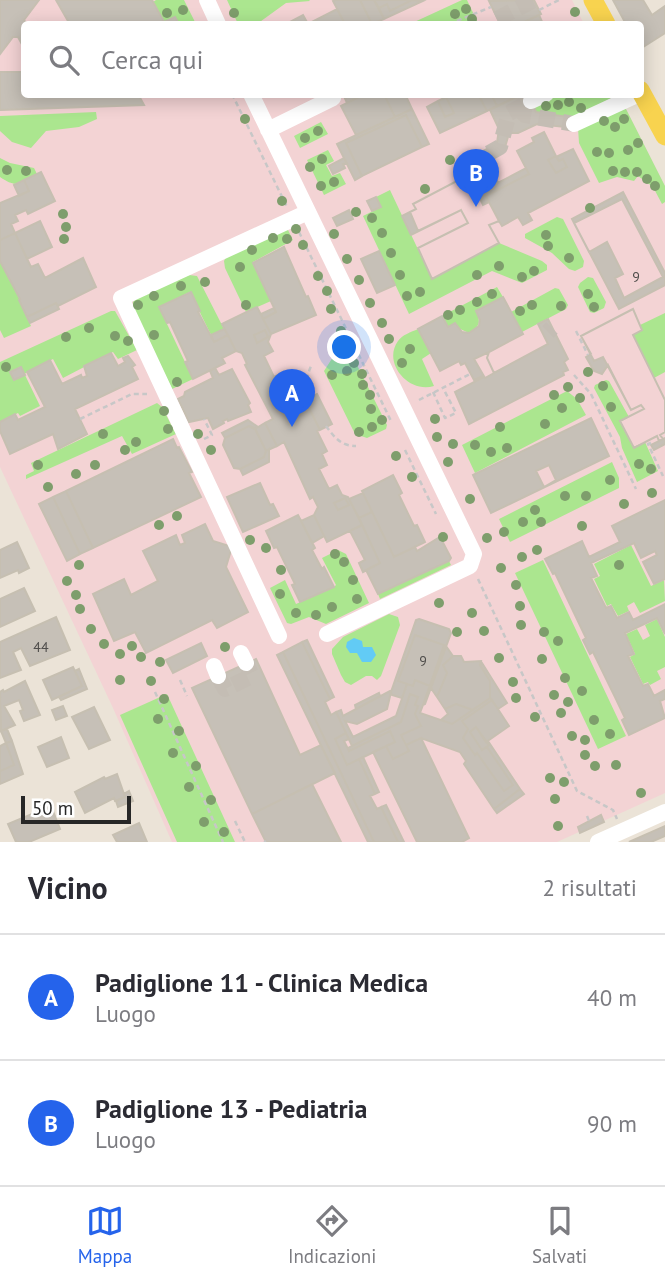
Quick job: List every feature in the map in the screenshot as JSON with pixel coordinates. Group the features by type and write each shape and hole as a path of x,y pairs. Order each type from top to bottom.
{"main road":[{"path":"593,0 604,21"},
{"path":"643,98 665,136"}],"street":[{"path":"206,0 216,21"},
{"path":"253,98 474,554 470,566 327,634"},
{"path":"268,130 333,98"},
{"path":"574,124 629,98"},
{"path":"279,636 121,298 308,212"},
{"path":"598,842 665,812"}],"path":[{"path":"540,10 559,0"},
{"path":"456,21 491,7"},
{"path":"234,98 391,421"},
{"path":"576,331 588,355"},
{"path":"312,364 308,371 307,385 312,396"},
{"path":"419,400 470,374"},
{"path":"574,375 592,394 636,489"},
{"path":"433,393 446,418 456,413 443,388"},
{"path":"80,419 132,394 147,394"},
{"path":"191,445 212,435 204,419"},
{"path":"326,426 334,437 346,446 356,446"},
{"path":"651,443 648,444 663,476"},
{"path":"405,450 441,524"},
{"path":"477,578 577,791 613,810 617,818"},
{"path":"180,680 187,696"},
{"path":"155,692 223,842"},
{"path":"587,816 589,821"},
{"path":"235,821 244,842"}],"shaded area":[{"path":"0,0 572,0 582,21 21,21 21,98 621,98 665,186 665,793 557,842 172,842 113,708 0,467"}],"green space":[{"path":"184,0 194,21 164,21 153,2"},
{"path":"227,0 310,1 286,3 261,21 237,21"},
{"path":"467,0 477,21 416,21"},
{"path":"551,98 612,98 574,118 536,112 534,106"},
{"path":"625,107 665,186 665,202 662,204 653,187 638,176 634,181 617,177 599,183 579,143 578,128"},
{"path":"96,112 97,119 79,127 46,131 31,148 12,142 0,131 0,116"},
{"path":"321,122 328,134 300,148 294,136"},
{"path":"328,150 334,161 326,165 332,176 340,173 346,184 324,195 307,160"},
{"path":"0,158 34,168 37,174 18,183 11,183 0,177"},
{"path":"390,190 432,279 499,243 542,261 547,265 547,270 522,283 492,271 409,314 363,216 381,207 376,197"},
{"path":"557,217 563,219 584,261 583,267 575,271 569,269 552,253 525,238 525,234"},
{"path":"288,230 293,240 253,262 271,301 246,312 224,261 227,255"},
{"path":"0,261 31,326 4,338 0,330"},
{"path":"189,275 197,276 224,329 211,335 190,292 159,307 193,379 172,389 133,308 133,302"},
{"path":"588,277 593,278 606,302 604,308 594,313 590,312 578,287"},
{"path":"497,287 503,297 476,311 479,321 475,329 469,333 448,327 442,316"},
{"path":"555,288 559,289 568,305 566,309 522,332 511,312"},
{"path":"115,311 137,350 118,359 113,352 63,378 53,359 24,374 20,367 10,372 14,380 25,375 40,406 0,422 0,362"},
{"path":"665,313 665,372 654,378 633,335 642,330 640,325"},
{"path":"418,329 431,353 422,359 434,386 425,387 407,381 396,367 393,358 400,339"},
{"path":"346,350 350,351 387,425 386,429 367,438 355,434 324,371 333,357"},
{"path":"606,380 629,417 620,422 633,447 645,442 658,471 637,482 620,437 594,388"},
{"path":"567,391 577,399 586,415 475,473 462,445"},
{"path":"157,403 162,407 176,434 132,454 122,436 26,479 26,475 34,471 31,463"},
{"path":"612,462 619,478 619,488 510,542 499,519"},
{"path":"631,545 651,586 664,580 665,601 640,613 634,602 627,606 629,611 618,616 611,604 607,606 594,579 600,576 594,564"},
{"path":"338,550 346,554 369,603 326,624 309,617 287,623 270,588 285,580 296,604 334,587 336,585 322,558"},
{"path":"543,560 626,736 598,749 515,573"},
{"path":"449,561 451,565 380,599 378,594"},
{"path":"389,614 398,617 400,625 381,676 377,680 366,676 351,685 345,682 332,649 343,637"},
{"path":"657,619 665,637 665,667 657,671 661,679 650,685 648,682 643,684 630,657 635,654 626,634 637,629 643,640 650,636 645,625"},
{"path":"167,694 235,842 177,842 120,715"}],"water":[{"path":"354,638 362,641 363,647 372,647 376,655 371,662 362,662 357,653 350,653 346,647 347,642"}],"building":[{"path":"0,0 39,0 25,21 21,21 21,42 18,37 13,37 0,54"},
{"path":"56,0 152,0 163,21 68,21"},
{"path":"360,0 370,21 343,21 333,1"},
{"path":"360,0 374,0 384,19 370,21"},
{"path":"374,0 412,0 390,11 387,4 379,8"},
{"path":"412,0 423,1 384,19 379,8 387,4 390,11"},
{"path":"534,0 541,14 526,21 499,21 489,1"},
{"path":"613,0 643,0 652,15 665,6 665,33 644,46 644,21 624,21"},
{"path":"337,9 343,21 314,21"},
{"path":"303,15 306,21 292,21"},
{"path":"539,15 542,21 526,21"},
{"path":"0,72 21,72 21,98 140,98 144,105 0,110"},
{"path":"357,98 386,98 395,117 356,135 341,106"},
{"path":"386,98 407,98 412,109 395,117"},
{"path":"446,98 480,98 487,111 440,133 427,107 438,101 445,117 454,113"},
{"path":"446,98 454,113 445,117 438,101"},
{"path":"480,98 493,98 497,106 487,111"},
{"path":"493,98 514,98 497,106"},
{"path":"514,98 530,98 536,112 574,118 574,128 537,124 518,133 509,133 504,151 486,160 498,183 526,168 529,174 486,196 489,202 483,205 477,192 481,190 466,161 497,143 499,129 490,110"},
{"path":"412,109 429,144 422,147 406,115 346,143 362,176 355,180 337,144"},
{"path":"406,115 422,147 362,176 346,143"},
{"path":"544,132 556,156 548,160 556,173 567,167 563,159 559,161 556,157 573,149 589,181 528,213 532,220 523,225 518,217 502,226 499,221 489,225 499,243 432,279 418,248 468,223 461,210 411,235 402,216 416,209 413,204 472,173 481,190 477,192 483,205 489,202 486,196 529,174 517,151 534,142 532,138"},
{"path":"556,156 559,161 563,159 567,167 556,173 548,160"},
{"path":"344,158 347,163 343,164 345,168 333,174 329,166"},
{"path":"41,172 55,201 28,214 26,210 15,215 18,221 11,224 15,233 0,240 0,203 29,191 24,180"},
{"path":"472,173 481,190 477,192 483,205 489,202 499,221 489,225 499,243 432,279 418,248 468,223 461,210 418,231 410,212 416,209 413,204"},
{"path":"24,180 29,191 19,196 14,185"},
{"path":"623,192 665,273 665,285 619,309 572,219"},
{"path":"376,197 381,207 372,211 367,201"},
{"path":"622,199 663,277 624,298 615,278 623,274 607,242 589,252 574,223"},
{"path":"349,210 353,219 337,226 333,218"},
{"path":"40,221 52,247 27,259 15,233"},
{"path":"15,233 31,267 38,264 45,278 83,258 96,287 58,306 56,303 27,317 0,261 0,240"},
{"path":"284,247 316,315 271,334 263,319 276,312 253,263"},
{"path":"379,251 395,285 377,293 361,259"},
{"path":"191,292 214,342 228,335 236,351 222,358 225,363 193,379 170,322 167,323 159,307"},
{"path":"503,297 523,334 489,352 487,358 494,373 548,344 538,324 548,319 568,359 564,362 568,370 563,372 564,375 469,424 455,392 484,377 474,380 465,363 461,365 459,361 440,371 418,329 442,316 448,327 455,323 462,332 469,333 479,326 480,320 476,311"},
{"path":"56,303 59,309 30,323 27,317"},
{"path":"257,307 271,334 268,342 273,351 264,356 274,377 283,372 288,384 293,382 302,401 305,400 327,451 322,454 327,465 319,469 329,489 337,485 342,495 348,497 362,525 327,542 314,515 318,507 313,497 310,499 284,442 277,446 265,423 273,419 245,365 247,364 242,353 236,351 222,324","holes":["265,330 268,337 257,343 254,335","345,498 349,505 338,510 334,503"]},
{"path":"274,308 276,312 263,319 261,314"},
{"path":"633,309 642,330 633,335 665,400 665,432 660,435 663,439 659,441 657,436 634,448 620,421 644,409 641,405 631,410 608,365 602,374 594,371 586,357 591,354 581,336"},
{"path":"633,309 642,330 633,335 665,400 665,432 660,435 663,439 659,441 657,436 634,448 620,421 644,409 641,405 631,410 603,357 594,361 581,336"},
{"path":"224,329 228,335 214,342 211,335"},
{"path":"265,330 268,337 257,343 254,335"},
{"path":"489,352 487,358 494,373 485,378 474,359"},
{"path":"111,353 118,366 125,362 123,358 128,356 135,365 132,367 138,379 75,409 87,434 58,449 53,434 10,454 0,431 0,422 15,414 18,420 45,407 27,372 50,360 62,384 81,375 82,378 87,376 84,366"},
{"path":"21,367 25,375 14,380 10,372"},
{"path":"215,368 219,375 232,369 250,403 248,405 251,412 228,421 227,419 213,429 208,418 189,422 178,399 184,396 185,392 213,378 210,371"},
{"path":"317,394 332,424 320,430 305,400"},
{"path":"591,418 609,456 491,513 473,475"},
{"path":"248,420 258,427 255,429 249,426 225,438 222,433"},
{"path":"265,423 277,446 266,451 255,429"},
{"path":"249,426 255,428 266,451 264,457 240,469 234,468 223,445 225,438"},
{"path":"665,438 665,444 654,450 651,445"},
{"path":"173,439 192,472 189,473 201,497 93,548 66,491"},
{"path":"269,449 269,462 243,475 240,469 264,457"},
{"path":"549,465 556,480 544,487 536,471"},
{"path":"393,475 402,493 399,495 425,542 394,557 362,491"},
{"path":"260,483 270,505 273,504 279,516 243,532 227,497"},
{"path":"66,491 93,548 80,554 53,497"},
{"path":"363,493 372,512 359,518 349,499"},
{"path":"53,497 80,554 67,561 39,504"},
{"path":"345,498 349,505 338,510 334,503"},
{"path":"665,500 665,579 654,584 643,562 657,555 655,551 641,558 634,543 591,563 597,576 591,578 606,608 611,606 617,618 629,612 633,620 665,604 665,634 657,618 625,633 634,654 628,656 643,686 648,684 654,696 665,690 665,699 660,701 665,718 629,735 622,720 625,718 615,697 593,652 590,654 583,640 586,638 555,573 553,574 545,559 582,541 589,557 620,542 612,526"},
{"path":"372,512 394,557 415,547 417,551 440,537 451,558 378,594 366,570 380,563 359,518"},
{"path":"298,515 315,548 312,550 334,587 300,602 292,585 295,584 266,531"},
{"path":"314,515 324,536 312,543 301,521"},
{"path":"205,524 213,541 232,547 226,567 248,612 217,628 212,620 146,653 135,632 114,641 93,594 124,579 131,595 158,581 143,551 176,535 180,545 185,543 182,535"},
{"path":"362,525 380,563 363,572 359,563 365,560 350,531"},
{"path":"17,542 29,568 0,578 0,550"},
{"path":"24,588 35,611 0,627 0,599"},
{"path":"56,617 70,650 30,666 21,648 13,652 21,670 0,678 0,642"},
{"path":"416,620 449,629 451,633 423,705 444,645 415,635 398,681 407,684 402,698 392,695 391,692"},
{"path":"415,635 444,645 430,686 415,680 413,686 398,681"},
{"path":"307,640 334,697 330,699 302,642"},
{"path":"302,642 330,699 325,702 331,715 336,712 346,733 335,739 347,765 359,759 375,794 370,796 377,809 381,807 398,842 374,842 283,652"},
{"path":"201,643 207,656 173,673 166,660"},
{"path":"446,646 453,656 443,665 447,673 437,697 431,688"},
{"path":"283,652 374,842 368,842 277,655"},
{"path":"453,656 461,656 464,662 481,661 480,665 490,681 490,698 473,710 456,704 445,709 437,697 447,673 443,665"},
{"path":"256,659 300,755 321,745 335,773 252,814 192,688"},
{"path":"482,663 507,703 498,709 490,698 490,681 480,665"},
{"path":"73,667 82,686 52,700 43,680"},
{"path":"79,669 87,689 61,700 59,697 82,686 75,671"},
{"path":"415,680 430,686 420,713 452,724 490,698 492,700 462,721 468,729 463,738 504,791 513,785 487,747 488,741 520,789 494,809 464,764 466,761 460,752 421,738 406,745 401,735 421,726 415,714 418,697 410,694 401,722 352,746 336,712 341,710 343,716 391,692 387,709 357,724 345,721 353,737 396,716 407,684 413,686"},
{"path":"25,681 40,715 24,721 19,700 4,706 15,725 1,731 0,692"},
{"path":"379,693 380,696 356,709 355,705"},
{"path":"410,694 418,697 415,714 421,726 401,735 409,751 393,759 386,746 395,742 390,731 349,751 348,748 401,722"},
{"path":"492,700 509,726 486,742 476,727 470,732 482,750 487,747 513,785 504,791 463,738 468,729 462,721"},
{"path":"456,704 473,710 452,724 441,720 448,714 445,709"},
{"path":"63,706 67,716 56,720 52,710"},
{"path":"94,707 110,740 89,749 72,717"},
{"path":"476,727 489,745 482,750 470,732"},
{"path":"7,729 12,741 6,743 1,731"},
{"path":"390,731 395,742 347,765 335,739 346,733 349,739 344,741 349,751"},
{"path":"61,737 69,758 47,767 38,747"},
{"path":"421,738 469,838 462,842 417,842 373,752 386,746 393,759 409,751 406,745"},
{"path":"12,741 23,774 0,784 0,771 14,765 6,743"},
{"path":"6,743 14,765 0,771 0,746"},
{"path":"363,757 379,792 375,794 359,759"},
{"path":"117,774 125,797 115,801 114,798 85,813 75,792 104,777 105,779"},
{"path":"312,784 341,842 266,842 252,814"},
{"path":"520,789 524,794 497,813 494,809"},
{"path":"129,791 133,801 118,807 116,801 125,797 124,794"},
{"path":"386,805 404,842 398,842 381,807"},
{"path":"51,806 60,829 29,842 16,842 8,824"},
{"path":"601,815 604,822 580,833 578,827"},
{"path":"139,823 147,842 117,842 113,835"},
{"path":"665,826 665,836 651,842 629,842"}],"tunnel":[{"path":"497,19 534,0"},
{"path":"468,165 500,147 509,113 531,101"},
{"path":"518,108 525,115 574,124"},
{"path":"548,332 552,328"},
{"path":"218,676 225,689 252,676 246,663"}],"place":[{"name":"Padiglione 13 - Pediatria","path":"476,207"},
{"name":"Padiglione 11 - Clinica Medica","path":"292,427"}]}
